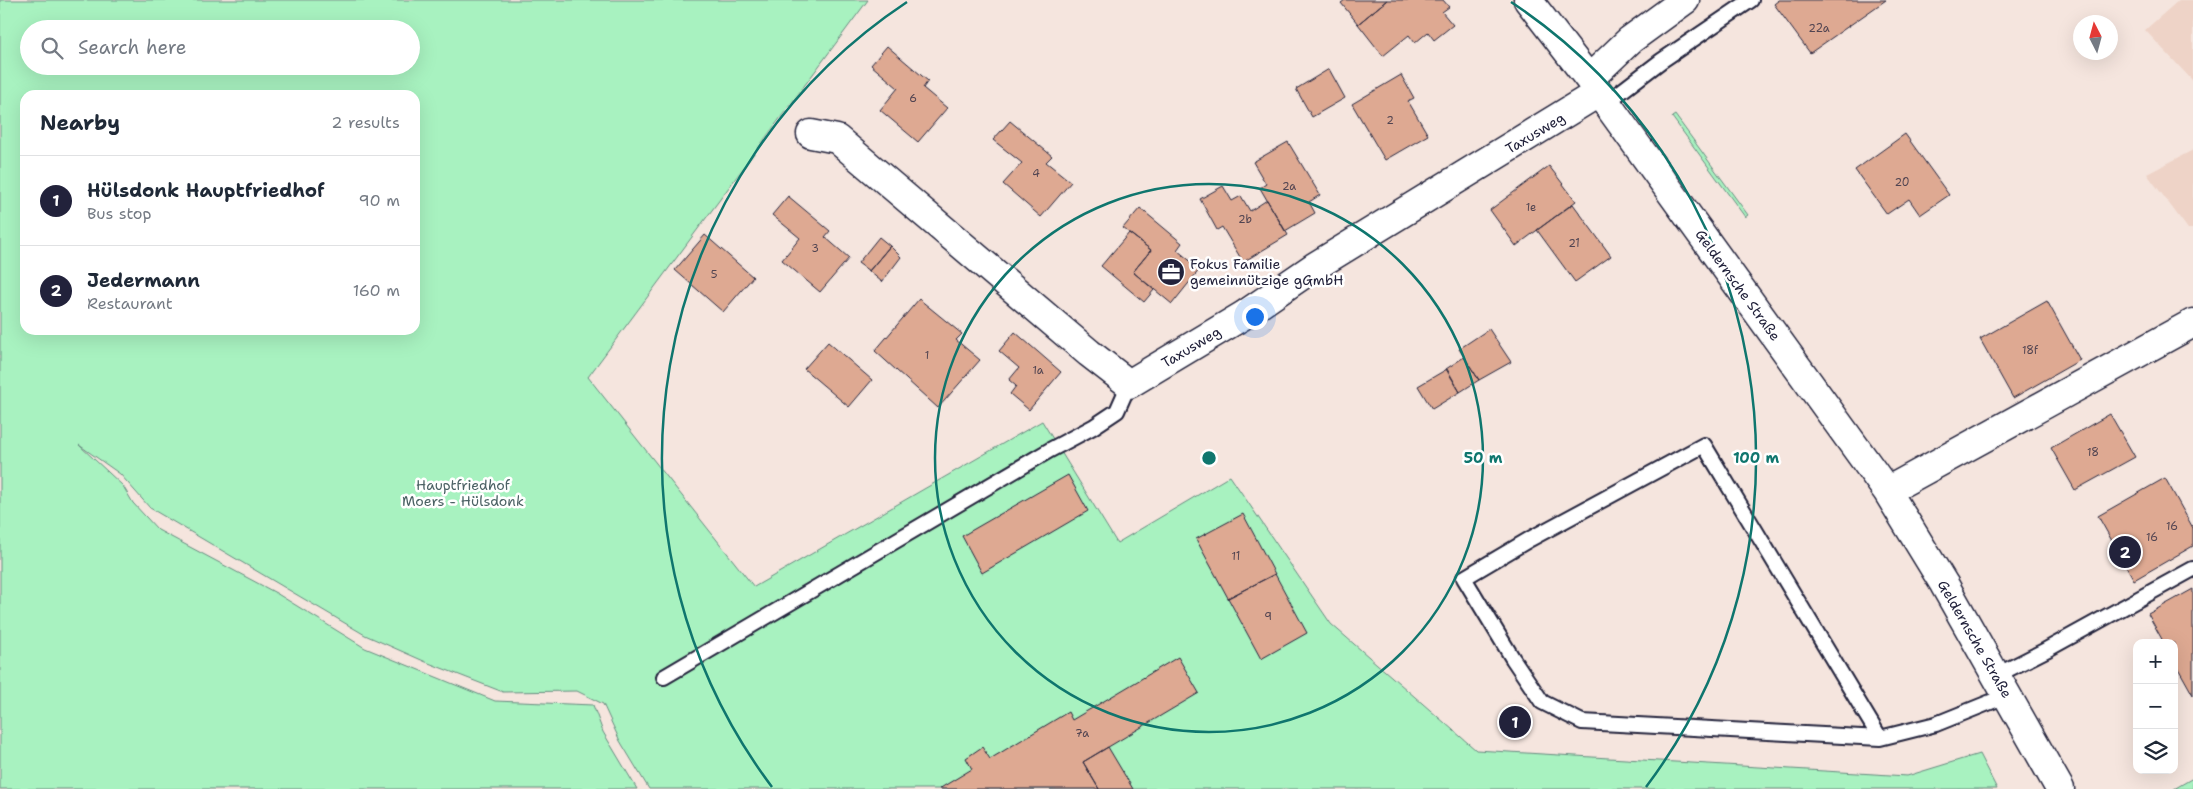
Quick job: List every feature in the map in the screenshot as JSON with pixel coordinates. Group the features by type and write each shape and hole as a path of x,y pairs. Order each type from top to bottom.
{"street":[{"name":"Geldernsche Straße","path":"1528,0 1598,92 1887,490 2002,685 2060,789"},
{"path":"1598,92 1630,40 1685,0"},
{"name":"Taxusweg","path":"1129,384 1244,315 1314,267 1598,92"},
{"path":"811,134 838,139 1088,353 1129,384"},
{"path":"1887,490 2193,323"}],"lane":[{"path":"1598,92 1661,61 1751,0"},
{"path":"664,677 1041,455 1093,427 1117,411 1129,384"},
{"path":"1880,738 1704,445 1530,539 1464,578 1513,659 1542,702 1582,722 1880,738 1936,724 2002,685 2046,650 2193,569"}],"shaded area":[{"path":"2179,0 2193,0 2193,81 2145,30"},
{"path":"2193,150 2193,229 2188,229 2147,174"}],"green space":[{"name":"Hauptfriedhof Moers - Hülsdonk","path":"0,0 868,0 588,377 754,587 1042,421 1117,543 1230,476 1331,624 1476,750 1907,776 1979,754 1997,789 649,789 620,741 603,704 577,691 503,692 426,662 365,635 150,508 120,474 79,445 123,486 133,503 158,530 276,593 365,648 495,701 593,705 603,732 637,789 0,789"},
{"path":"1675,115 1748,215 1745,217 1672,117"},
{"path":"2193,778 2193,789 2174,789"}],"building":[{"path":"1345,0 1387,0 1358,24 1341,3"},
{"path":"1387,0 1443,0 1449,7 1442,12 1453,25 1434,40 1428,32 1415,43 1409,35 1383,56 1358,24"},
{"path":"1779,0 1886,0 1810,53 1774,4"},
{"path":"887,46 928,81 923,88 947,108 918,142 880,110 898,88 871,65"},
{"path":"1329,69 1345,98 1312,117 1296,89"},
{"path":"1401,75 1414,98 1408,101 1428,135 1385,160 1352,104"},
{"path":"1010,121 1052,156 1046,162 1071,182 1041,217 1003,184 1022,163 993,140"},
{"path":"1905,134 1949,195 1920,215 1909,199 1887,214 1855,170"},
{"path":"1288,142 1320,195 1309,202 1315,213 1285,231 1260,188 1266,184 1253,162"},
{"path":"1549,166 1576,201 1516,246 1490,210"},
{"path":"1223,186 1232,201 1241,196 1250,211 1267,200 1288,235 1243,262 1222,227 1217,230 1200,199"},
{"path":"788,196 830,231 825,237 849,258 820,292 782,260 800,238 772,215"},
{"path":"1573,204 1611,256 1575,282 1537,230"},
{"path":"1140,208 1182,243 1177,250 1200,269 1172,304 1133,272 1151,250 1123,228"},
{"path":"1129,233 1151,250 1133,272 1154,290 1144,302 1101,266"},
{"path":"705,235 753,277 723,312 675,270"},
{"path":"879,237 890,246 869,271 858,263"},
{"path":"890,246 901,257 882,282 869,271"},
{"path":"919,299 962,334 956,340 980,360 938,408 875,351"},
{"path":"2047,301 2080,360 2013,398 1980,339"},
{"path":"1489,329 1511,362 1479,380 1459,349"},
{"path":"1015,332 1061,372 1029,410 1010,394 1016,386 1009,380 1019,368 999,351"},
{"path":"828,342 872,380 849,407 804,369"},
{"path":"1464,357 1479,380 1460,392 1446,369"},
{"path":"1447,369 1460,392 1432,409 1418,386"},
{"path":"2110,414 2135,457 2075,490 2051,448"},
{"path":"1068,475 1088,511 982,573 962,536"},
{"path":"2165,478 2193,528 2193,546 2134,580 2098,516"},
{"path":"1243,514 1275,574 1228,598 1196,539"},
{"path":"1275,574 1307,633 1261,659 1228,598"},
{"path":"2193,589 2193,695 2178,668 2178,639 2162,639 2148,614"},
{"path":"1178,657 1199,693 1083,762 1099,789 939,789 972,769 966,758 982,747 990,759 1068,712 1072,720"},
{"path":"1108,747 1133,789 1099,789 1083,762"}],"place":[{"name":"Fokus Familie gemeinnützige gGmbH","path":"1171,272"},
{"name":"Jedermann","path":"2125,552"},
{"name":"Hülsdonk Hauptfriedhof","path":"1515,722"}]}
